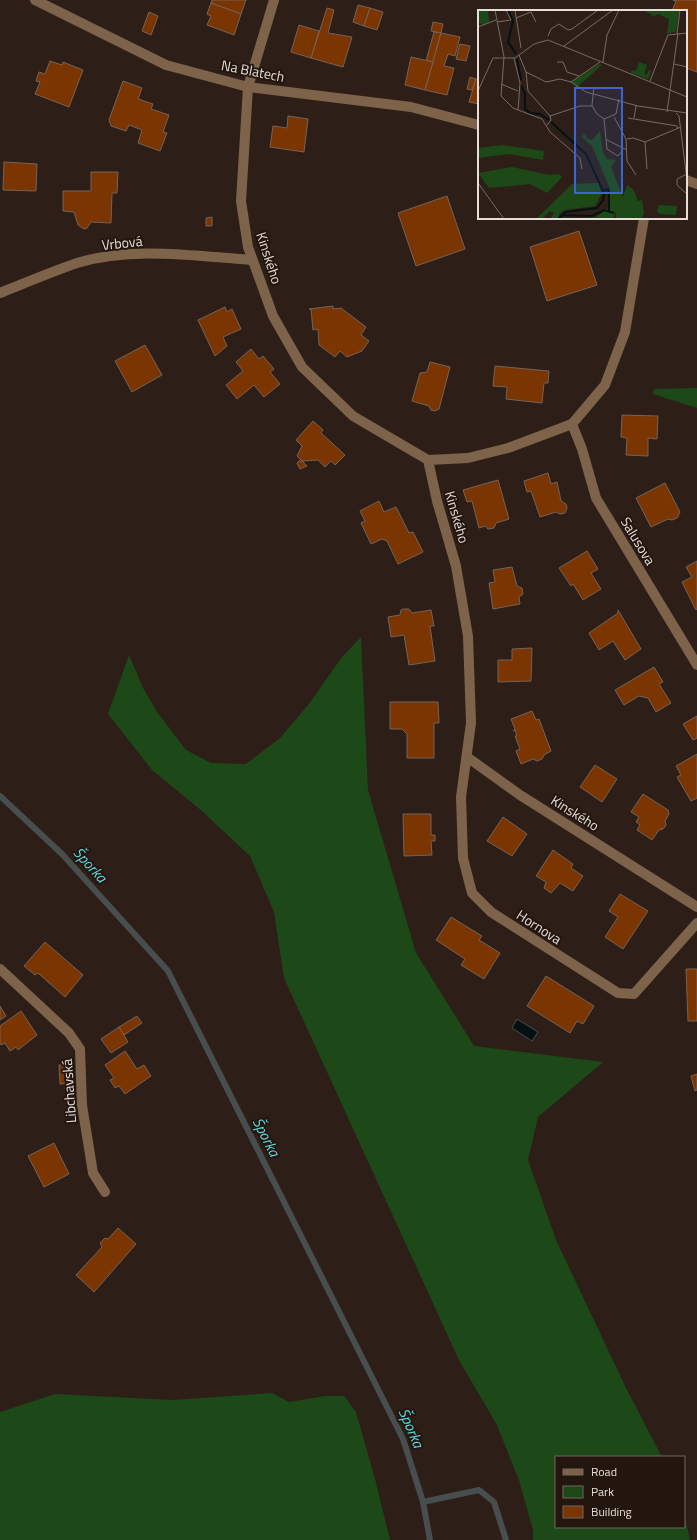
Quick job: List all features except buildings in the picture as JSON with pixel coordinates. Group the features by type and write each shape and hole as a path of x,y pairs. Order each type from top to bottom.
{"street":[{"name":"Na Blatech","path":"35,0 166,65 248,87 411,108 478,125"},
{"name":"Kinského","path":"274,0 248,87 241,201 248,247 273,316 302,367 353,416 428,460 437,501 456,566 468,636 471,723 467,757 520,795 697,907"},
{"path":"687,180 697,184"},
{"path":"428,460 468,458 508,448 572,424 605,385 625,332 644,219"},
{"name":"Vrbová","path":"0,293 78,263 108,257 146,253 252,260"},
{"name":"Salusova","path":"572,424 582,449 596,498 697,665"},
{"name":"Hornova","path":"467,757 461,797 463,858 472,893 491,912 618,993 634,994 697,923"},
{"name":"Libchavská","path":"0,969 69,1033 80,1048 82,1105 93,1173 105,1192"}],"green space":[{"path":"697,388 697,408 653,394 654,389"},
{"path":"361,637 368,790 416,953 474,1046 603,1062 538,1117 528,1160 556,1240 627,1390 661,1456 555,1456 555,1528 685,1528 685,1518 690,1540 533,1540 533,1530 519,1480 497,1425 459,1360 284,978 274,912 250,856 202,811 152,770 108,714 129,655 143,688 157,712 186,750 211,763 246,764 280,738 309,704 342,657"},
{"path":"272,1393 289,1402 325,1396 344,1396 356,1412 390,1540 0,1540 0,1412 55,1394 173,1400"}],"shaded area":[{"path":"517,1019 538,1032 532,1041 512,1028"}],"waterway":[{"name":"Šporka","path":"0,796 62,854 168,971 403,1439 423,1502 430,1540"},
{"path":"423,1502 479,1490 494,1502 506,1540"}]}
